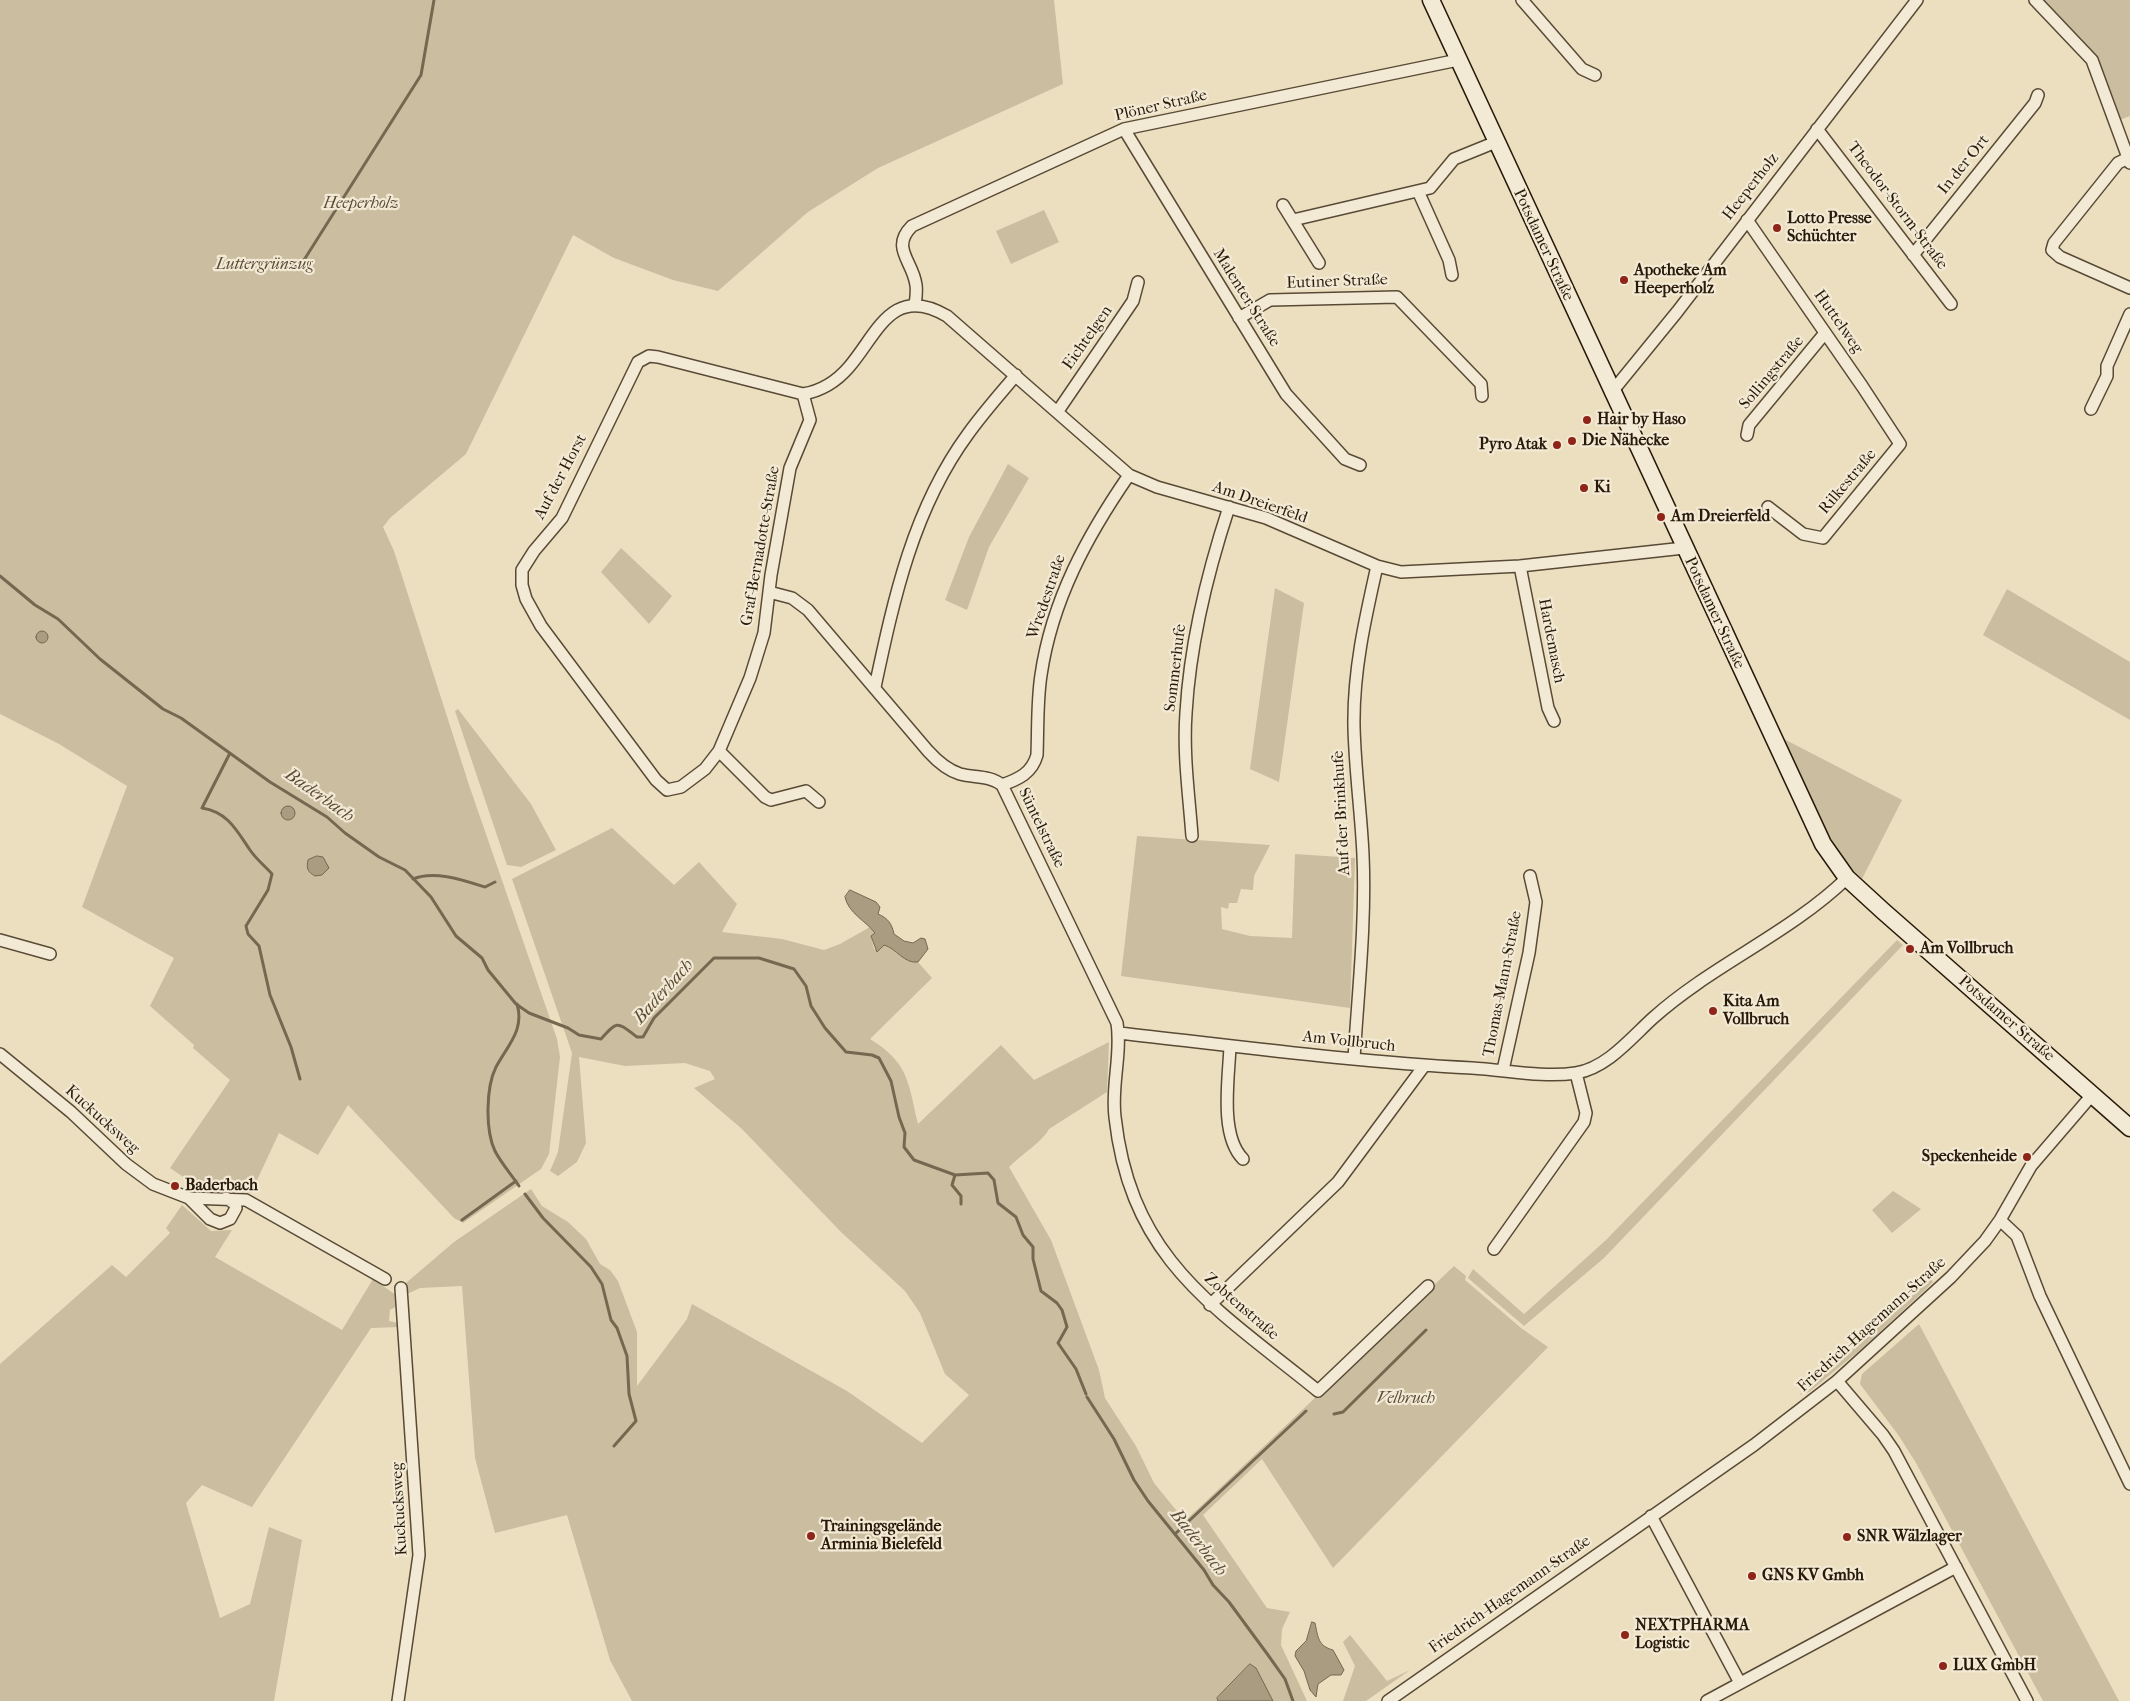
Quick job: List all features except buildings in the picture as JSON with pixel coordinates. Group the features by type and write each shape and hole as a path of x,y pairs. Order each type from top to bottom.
{"street":[{"name":"Potsdamer Straße","path":"1430,0 1611,393 1814,827 1828,852 1847,878 2130,1128"},
{"path":"1522,0 1582,69 1595,75"},
{"name":"Heeperholz","path":"1611,393 1917,0"},
{"path":"2035,0 2092,60 2129,160 2118,163 2054,243 2052,250 2060,257 2130,288"},
{"name":"Plöner Straße","path":"915,305 916,285 902,245 906,232 912,226 1124,129 1458,60"},
{"name":"In der Ort","path":"1913,255 2035,103 2038,94"},
{"name":"Malenter Straße","path":"1124,129 1291,401 1345,459 1360,465"},
{"name":"Theodor-Storm-Straße","path":"1817,129 1951,304"},
{"path":"1293,220 1430,188 1454,159 1496,142"},
{"path":"1418,191 1449,260 1452,275"},
{"path":"1283,205 1319,263"},
{"name":"Huttelweg","path":"1747,220 1826,333 1900,444"},
{"name":"Eichtelgen","path":"1058,411 1133,301 1138,282"},
{"name":"Eutiner Straße","path":"1239,318 1270,300 1397,297 1481,384 1482,396"},
{"path":"803,394 824,388 834,381 850,366 872,332 886,317 915,305"},
{"name":"Am Dreierfeld","path":"915,305 927,306 948,316 1130,475 1157,486 1289,527 1378,566 1401,572 1420,573 1520,566 1684,548"},
{"path":"2091,409 2107,376 2107,366 2130,314"},
{"name":"Sollingstraße","path":"1747,435 1749,425 1826,333"},
{"name":"Auf der Horst","path":"668,790 656,780 541,626 526,599 522,585 522,570 534,551 562,518 638,362 649,356 658,356 803,394"},
{"path":"875,687 897,589 918,525 946,469 967,434 1016,375"},
{"name":"Graf-Bernadotte-Straße","path":"668,790 681,787 705,769 719,751 760,650 792,460 810,420 803,394"},
{"name":"Rilkestraße","path":"1768,507 1803,534 1823,538 1900,444"},
{"name":"Wredestraße","path":"1002,784 1016,780 1034,765 1037,755 1041,676 1053,621 1082,549 1130,475"},
{"name":"Sommerhufe","path":"1192,836 1186,756 1186,714 1190,670 1208,577 1229,507"},
{"name":"Auf der Brinkhufe","path":"1354,1059 1363,910 1363,856 1354,725 1362,630 1378,566"},
{"name":"Hardemasch","path":"1520,566 1548,708 1554,721"},
{"name":"Süntelstraße","path":"769,592 792,598 808,610 928,752 944,766 960,774 994,779 1002,784 1114,1013 1119,1033"},
{"path":"719,751 765,797 776,800 806,791 819,802"},
{"name":"Thomas-Mann-Straße","path":"1503,1070 1530,944 1536,902 1530,876"},
{"name":"Am Vollbruch","path":"1119,1033 1424,1066 1554,1074 1576,1073 1589,1069 1610,1056 1673,1002 1814,906 1847,878"},
{"path":"0,940 50,954"},
{"name":"Zobtenstraße","path":"1119,1033 1113,1091 1114,1108 1118,1140 1129,1183 1148,1228 1159,1246 1174,1267 1210,1305 1318,1391 1428,1286"},
{"path":"1230,1046 1227,1106 1232,1138 1237,1153 1243,1159"},
{"name":"Kuckucksweg","path":"0,1054 64,1107 139,1174 166,1191 189,1198 246,1200 384,1279"},
{"path":"1210,1305 1338,1182 1424,1066"},
{"path":"1494,1250 1584,1122 1586,1112 1576,1073"},
{"name":"Friedrich-Hagemann-Straße","path":"1388,1701 1761,1440 1837,1381 1896,1330 1951,1277 1984,1241 2000,1220 2031,1166 2092,1095"},
{"name":"Kuckucksweg","path":"189,1198 210,1219 220,1223 230,1219 236,1208 234,1203 226,1198"},
{"path":"2000,1220 2017,1236 2040,1296 2130,1484"},
{"name":"Kuckucksweg","path":"398,1701 420,1555 398,1315 401,1288"},
{"path":"1837,1381 1879,1430 1894,1451 2026,1701"},
{"path":"1651,1516 1740,1683"},
{"path":"1707,1701 1956,1567"}],"green space":[{"name":"Luttergrünzug","path":"0,0 1054,0 1063,84 878,168 808,212 718,291 673,280 614,258 573,235 466,454 390,518 383,527 394,551 469,785 557,1039 560,1057 549,1154 541,1169 463,1223 454,1218 348,1105 318,1155 279,1133 251,1193 198,1187 170,1168 230,1080 193,1048 194,1045 150,1006 174,958 82,907 127,786 59,744 0,714"},
{"path":"2041,0 2130,0 2130,116 2120,120 2096,57"},
{"path":"1044,210 1059,242 1011,264 996,231"},
{"path":"1008,464 1029,478 989,547 967,610 945,600 969,537"},
{"path":"621,548 672,596 649,624 601,572"},
{"path":"1275,588 1304,603 1279,782 1250,769"},
{"path":"2007,589 2130,662 2130,720 1983,635"},
{"path":"458,709 531,804 556,850 521,867 507,865 455,711"},
{"path":"1782,738 1902,800 1862,879 1848,864 1825,831 1806,794"},
{"name":"Velbruch","path":"612,828 674,885 699,862 737,904 722,932 782,939 824,950 840,944 870,927 875,933 871,936 874,949 879,949 884,945 893,949 907,960 918,962 932,978 870,1039 893,1056 900,1065 909,1085 918,1124 1001,1045 1034,1080 1109,1042 1107,1092 1049,1129 1037,1143 1009,1167 1051,1240 1099,1370 1105,1398 1136,1446 1154,1483 1185,1521 1454,1266 1466,1276 1465,1280 1521,1328 1548,1347 1333,1568 1262,1459 1203,1515 1267,1608 1290,1612 1282,1629 1281,1645 1307,1701 632,1701 610,1660 567,1515 495,1533 475,1458 462,1286 420,1288 407,1294 406,1283 454,1242 531,1189 542,1206 568,1222 586,1239 600,1264 610,1270 618,1281 637,1332 637,1386 687,1319 692,1304 847,1391 922,1443 969,1395 945,1374 920,1313 905,1291 841,1232 742,1129 694,1088 715,1079 710,1071 685,1063 625,1066 579,1057 586,1143 577,1162 558,1176 550,1171 558,1152 572,1053 512,879"},
{"path":"1137,836 1270,845 1254,876 1253,890 1241,889 1237,903 1229,903 1228,909 1221,907 1222,929 1250,936 1292,938 1295,854 1355,858 1350,1008 1121,976"},
{"path":"1897,940 1903,945 1604,1258 1524,1326 1468,1278 1473,1269 1524,1314 1606,1240"},
{"path":"1893,1191 1921,1209 1892,1233 1872,1210"},
{"path":"182,1205 211,1231 232,1230 215,1257 342,1330 373,1279 396,1295 397,1306 390,1310 389,1321 398,1323 400,1327 371,1328 252,1507 202,1485 186,1503 220,1618 250,1604 269,1527 302,1540 274,1701 0,1701 0,1364 112,1265 126,1277 170,1233 166,1228"},
{"path":"1931,1279 1933,1282 1923,1292 1859,1351 1809,1392 1799,1395"},
{"path":"1919,1324 2119,1701 2043,1701 1916,1463 1899,1436 1860,1384 1862,1374"},
{"path":"1350,1635 1387,1681 1410,1670 1366,1701 1343,1701 1355,1666 1343,1642"}],"shaded area":[{"path":"40,631 44,631 48,637 44,643 40,643 36,639 36,635"},
{"path":"285,806 291,806 295,813 291,820 285,820 281,816 281,810"},
{"path":"317,856 323,857 329,868 322,875 315,876 308,870 307,863 308,860"},
{"path":"850,890 876,902 880,907 878,914 887,919 891,924 894,934 904,941 913,943 921,938 925,939 928,949 918,962 908,961 884,945 877,952 871,936 875,933 853,912 847,903 845,897"},
{"path":"1312,1622 1315,1623 1318,1637 1324,1646 1333,1650 1344,1670 1341,1675 1331,1675 1318,1684 1316,1697 1310,1690 1304,1671 1295,1656 1296,1651 1306,1641"},
{"path":"1250,1664 1256,1668 1273,1701 1218,1701 1217,1698"}],"waterway":[{"path":"304,260 421,75 434,0"},
{"name":"Baderbach","path":"0,576 35,605 58,619 100,659 163,709 181,718 270,782 327,817 345,833 379,857 405,870 431,897 456,936 482,958 488,970 516,1004 529,1013 568,1028 579,1035 601,1039 618,1025 637,1037 643,1037 654,1018 714,958 759,958 794,969 806,986 811,1006 825,1028 846,1052 872,1055 879,1058 891,1081 899,1117 905,1133 904,1147 914,1160 955,1175 988,1173 994,1180 998,1203 1016,1217 1023,1235 1033,1247 1033,1259 1041,1291 1057,1303 1062,1310 1067,1327 1058,1343 1076,1369 1086,1394"},
{"path":"230,753 202,808 219,814 231,823 252,853 272,874 268,890 246,926 248,934 259,946 270,995 291,1047 300,1079"},
{"path":"413,879 430,875 458,879 485,887 495,882"},
{"path":"517,1004 519,1022 514,1037 493,1075 490,1086 488,1120 495,1151 519,1186"},
{"path":"955,1175 952,1185 961,1196 961,1204"},
{"path":"462,1220 516,1181"},
{"path":"525,1194 543,1218 591,1267 602,1284 611,1320 617,1328 627,1356 629,1394 636,1421 614,1446"},
{"path":"1334,1414 1343,1412 1426,1330"},
{"name":"Baderbach","path":"1087,1397 1114,1439 1134,1480 1148,1501 1204,1570 1213,1585 1229,1602 1268,1655 1285,1679 1293,1701"},
{"path":"1175,1534 1306,1411"}],"place":[{"name":"Lotto Presse Schüchter","path":"1777,228"},
{"name":"Apotheke Am Heeperholz","path":"1624,280"},
{"name":"Hair by Haso","path":"1587,420"},
{"name":"Die Nähecke","path":"1572,441"},
{"name":"Pyro Atak","path":"1557,445"},
{"name":"Ki","path":"1584,488"},
{"name":"Am Dreierfeld","path":"1661,517"},
{"name":"Am Vollbruch","path":"1910,949"},
{"name":"Kita Am Vollbruch","path":"1713,1011"},
{"name":"Speckenheide","path":"2027,1157"},
{"name":"Baderbach","path":"175,1186"},
{"name":"Trainingsgelände Arminia Bielefeld","path":"811,1536"},
{"name":"SNR Wälzlager","path":"1847,1537"},
{"name":"GNS KV Gmbh","path":"1752,1576"},
{"name":"NEXTPHARMA Logistic","path":"1625,1635"},
{"name":"LUX GmbH","path":"1943,1666"}]}
